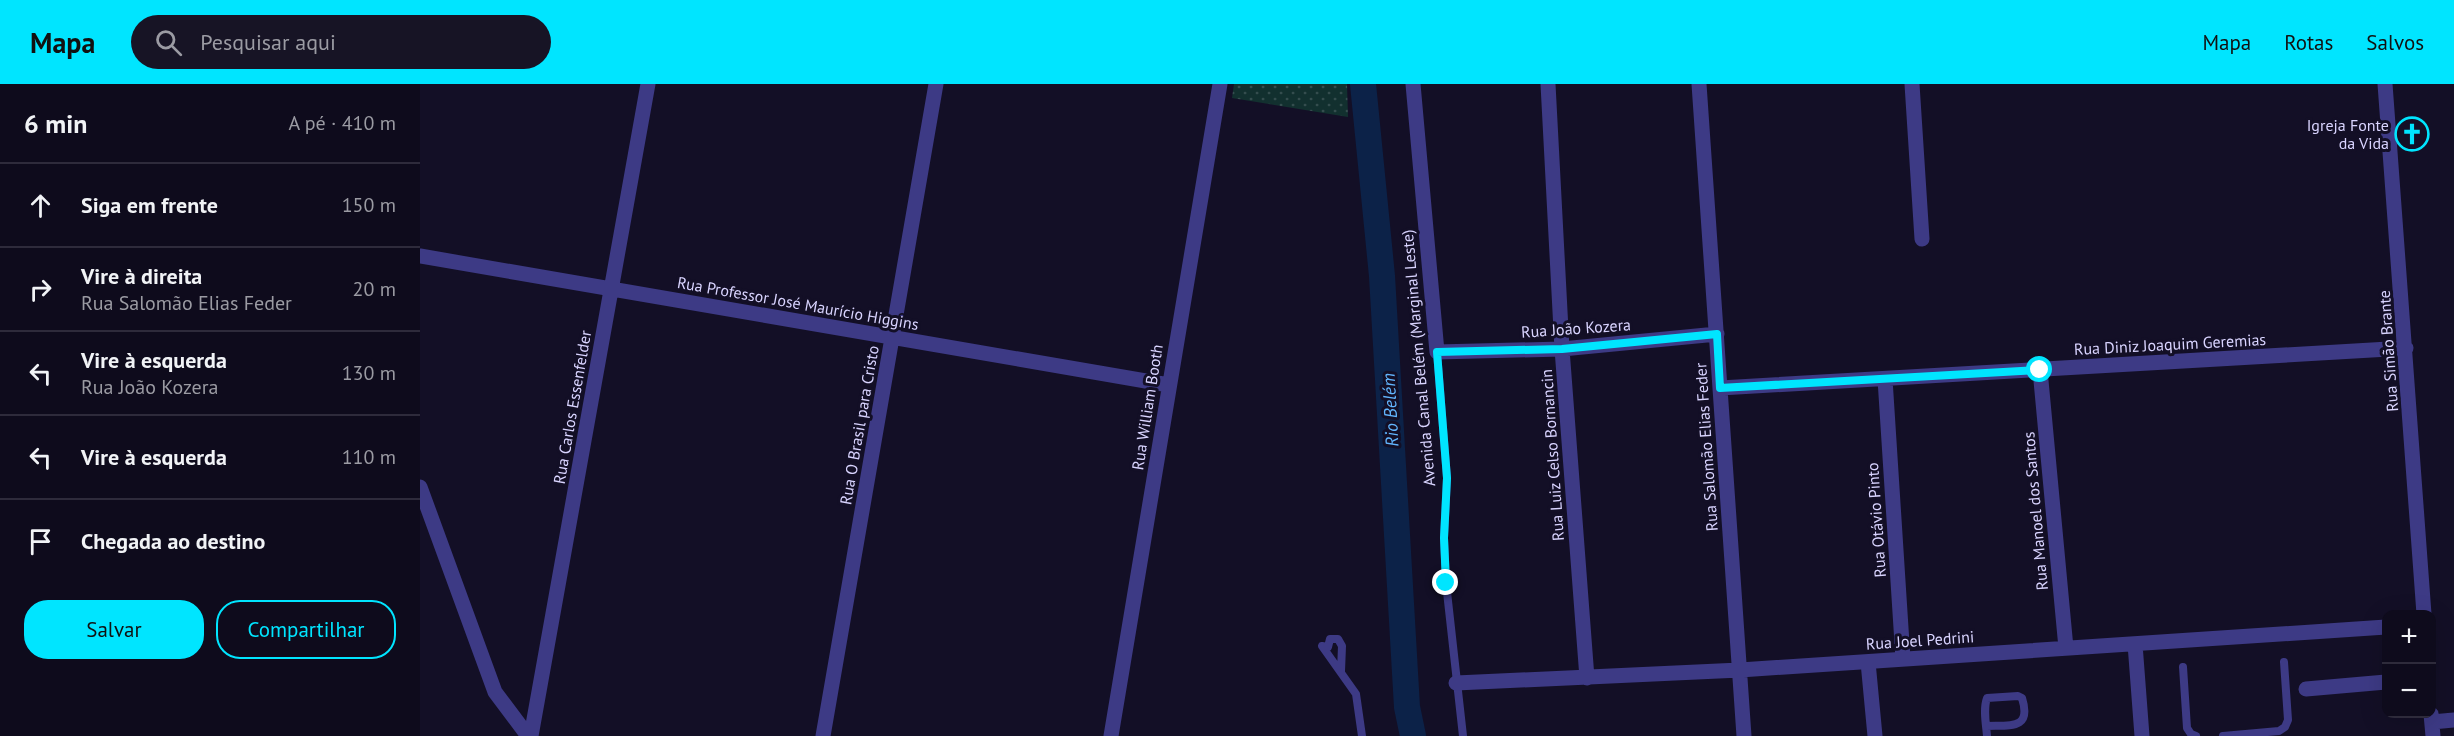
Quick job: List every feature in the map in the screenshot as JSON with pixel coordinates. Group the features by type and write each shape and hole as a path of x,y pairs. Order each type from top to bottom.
{"street":[{"name":"Rua Carlos Essenfelder","path":"530,736 648,84"},
{"name":"Rua O Brasil para Cristo","path":"824,736 936,84"},
{"name":"Rua William Booth","path":"1111,736 1220,84"},
{"name":"Avenida Canal Belém (Marginal Leste)","path":"1413,84 1437,352"},
{"name":"Rua Luiz Celso Bornancin","path":"1548,84 1562,349 1587,678"},
{"name":"Rua Salomão Elias Feder","path":"1699,84 1744,736"},
{"path":"1912,84 1922,240"},
{"name":"Rua Simão Brante","path":"2385,84 2424,610"},
{"name":"Rua Professor José Maurício Higgins","path":"420,256 1169,385"},
{"name":"Rua João Kozera","path":"1437,352 1562,349 1717,334"},
{"name":"Rua Diniz Joaquim Geremias","path":"1720,388 2406,348"},
{"name":"Rua Manoel dos Santos","path":"2040,370 2066,648"},
{"name":"Rua Otávio Pinto","path":"1885,379 1903,659"},
{"path":"420,487 495,692 530,736"},
{"name":"Rua Joel Pedrini","path":"1456,683 1740,670 2382,627"},
{"path":"2135,644 2142,736"},
{"path":"1868,662 1875,736"},
{"path":"2306,689 2382,682"},
{"path":"2432,724 2454,720"}],"lane":[{"name":"Avenida Canal Belém (Marginal Leste)","path":"1437,352 1447,478 1444,538 1446,583 1463,736"},
{"path":"2223,736 2279,731 2285,727 2288,720 2284,662"},
{"path":"2183,667 2187,728 2191,734 2196,736"},
{"path":"1341,671 1356,694 1362,736"},
{"path":"1986,726 2018,725 2022,722 2025,717 2022,698 2018,696 1986,698 1986,726 1987,736"}],"green space":[{"path":"1234,84 1347,84 1348,117 1232,98"}],"waterway":[{"name":"Rio Belém","path":"1363,84 1382,276 1407,707 1413,736"}],"place":[{"name":"Igreja Fonte da Vida","path":"2412,134"}],"route":[{"path":"1446,583 1444,538 1447,478 1437,352 1562,349 1717,334 1720,388 2040,370"}]}
